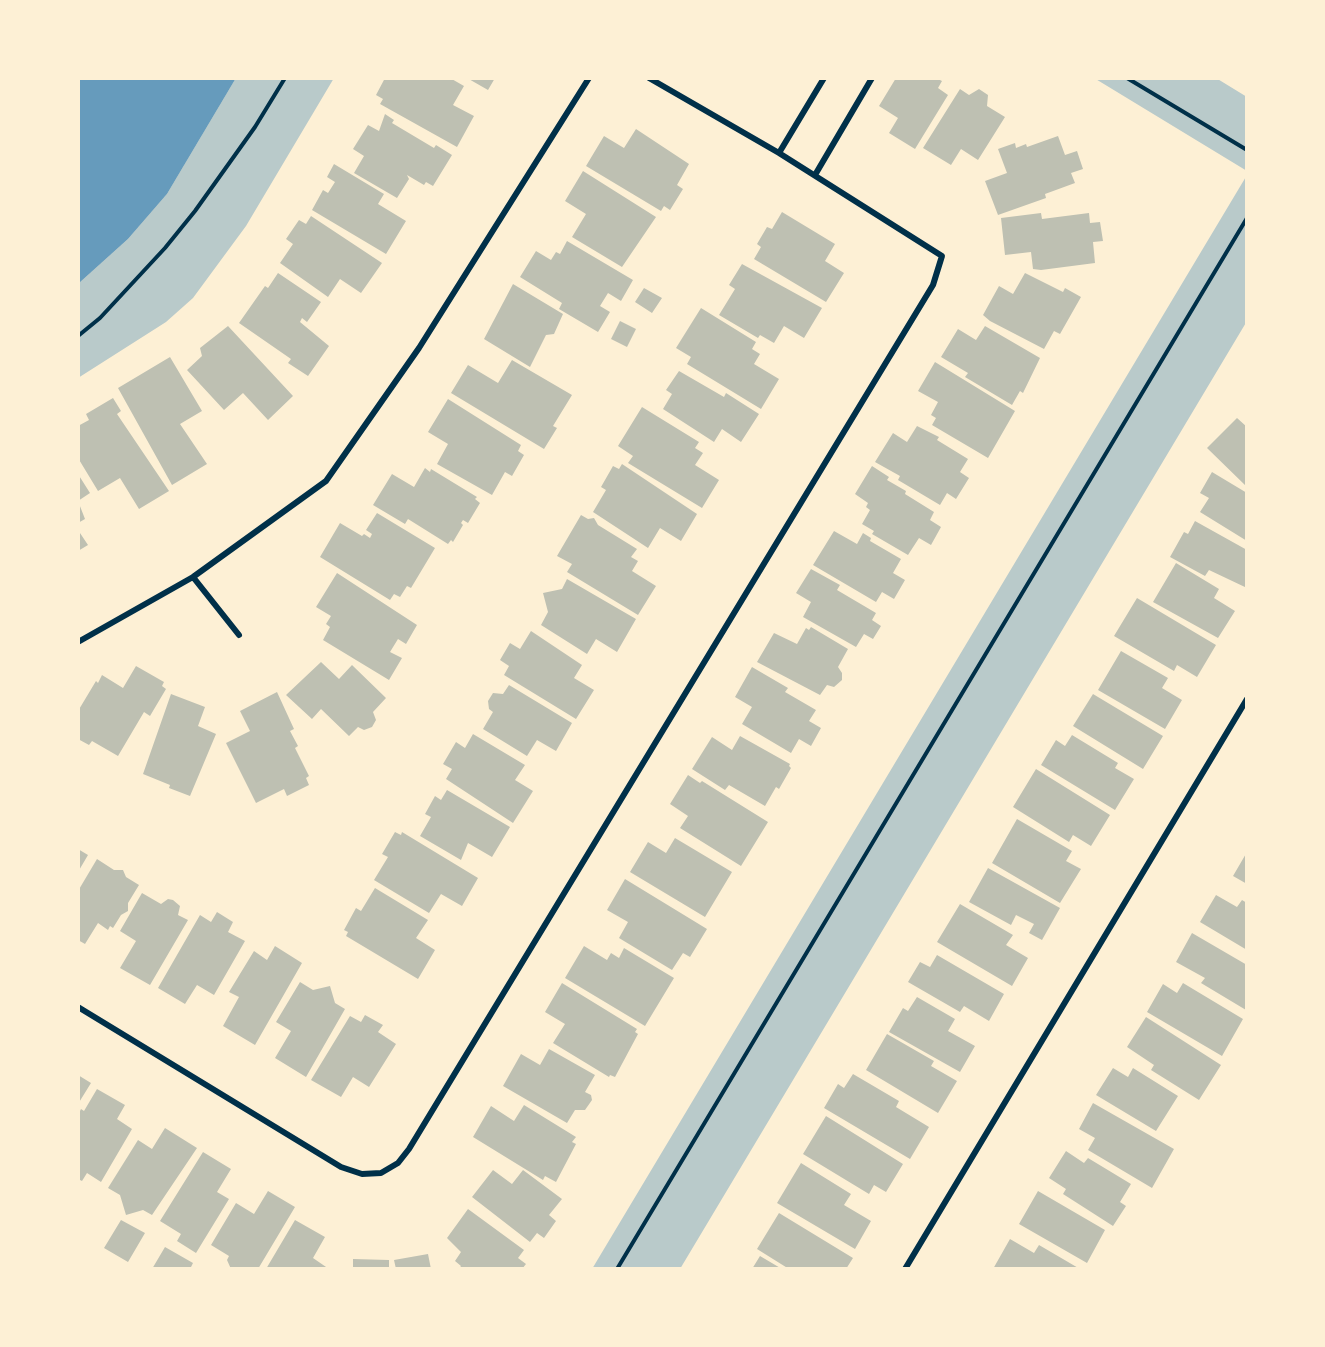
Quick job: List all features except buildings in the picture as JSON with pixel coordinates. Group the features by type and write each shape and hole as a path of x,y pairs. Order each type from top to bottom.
{"street":[{"path":"78,642 194,577 326,481 419,348 589,78"},
{"path":"78,1007 341,1167 362,1174 381,1173 398,1163 410,1149 933,285 942,256 779,153 649,78"},
{"path":"779,153 824,78"},
{"path":"815,176 872,78"},
{"path":"194,577 239,635"},
{"path":"905,1269 1247,699"}],"path":[{"path":"78,336 100,318 195,211 255,127 285,78"},
{"path":"1127,78 1247,150"},
{"path":"617,1269 1247,218"}],"shaded area":[{"path":"236,78 334,78 246,226 193,298 166,322 78,378 78,284 128,239 167,194"},
{"path":"1094,78 1216,78 1247,97 1247,171"},
{"path":"1247,175 1247,321 680,1269 592,1269"}],"water":[{"path":"78,78 236,78 167,194 128,239 78,284"}]}
